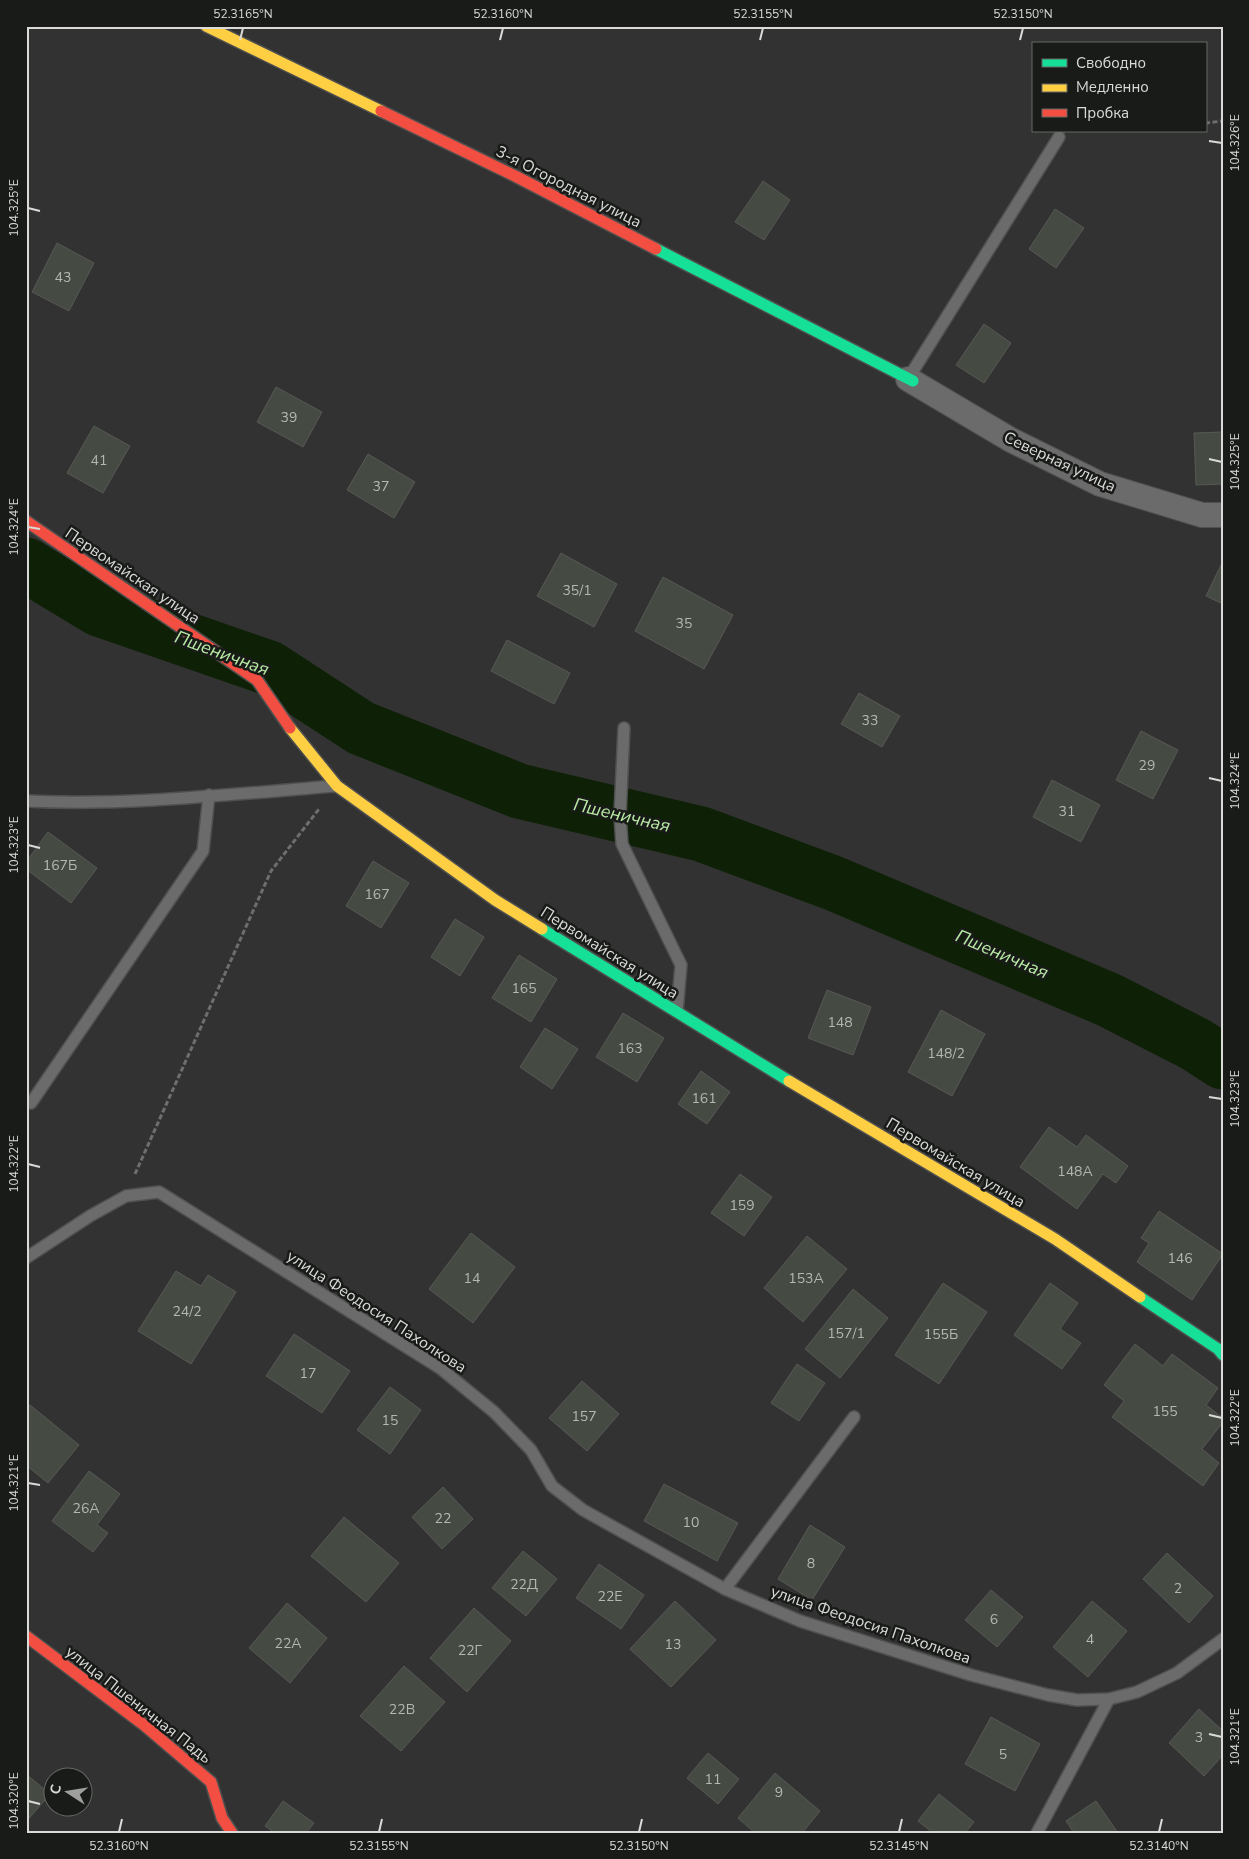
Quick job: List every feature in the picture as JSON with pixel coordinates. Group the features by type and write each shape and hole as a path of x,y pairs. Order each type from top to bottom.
{"street":[{"name":"3-я Огородная улица","path":"206,26 515,176 911,380"},
{"name":"Северная улица","path":"911,380 1012,440 1100,484 1202,515 1223,515"},
{"name":"Первомайская улица","path":"26,521 257,680 282,718 337,786 495,900 1055,1240 1218,1349 1223,1355"},
{"name":"улица Пшеничная Падь","path":"26,1636 144,1725 211,1782 222,1818 232,1833"}],"lane":[{"path":"911,380 1059,137"},
{"path":"624,728 620,815 622,844 681,965 677,1012"},
{"path":"26,801 62,803 337,786"},
{"path":"31,1103 203,851 209,795"},
{"name":"улица Феодосия Пахолкова","path":"26,1258 90,1216 126,1196 159,1192 440,1368 494,1412 531,1450 552,1486 583,1510 725,1589 800,1621 971,1675 1048,1695 1077,1700 1109,1700 1137,1692 1177,1673 1223,1639"},
{"path":"725,1589 854,1417"},
{"path":"1037,1833 1109,1700"}],"path":[{"path":"1206,123 1223,121"},
{"path":"126,1196 271,871 337,786"}],"building":[{"path":"763,181 790,200 764,240 735,222"},
{"path":"1055,209 1084,228 1056,268 1029,249"},
{"path":"57,243 94,263 69,311 32,292"},
{"path":"984,324 1011,343 984,383 956,365"},
{"path":"276,387 322,412 303,447 257,422"},
{"path":"94,426 130,446 103,493 67,473"},
{"path":"1223,432 1223,484 1196,485 1194,433"},
{"path":"368,454 415,482 394,518 347,490"},
{"path":"561,553 617,584 594,627 537,596"},
{"path":"1223,561 1223,604 1206,596"},
{"path":"663,577 733,615 704,669 635,631"},
{"path":"507,640 570,673 554,704 491,671"},
{"path":"859,693 900,716 882,747 841,724"},
{"path":"1141,731 1178,750 1153,799 1116,780"},
{"path":"1052,780 1100,805 1081,842 1033,817"},
{"path":"48,832 97,868 71,903 26,869 26,862"},
{"path":"373,861 409,883 381,928 346,906"},
{"path":"455,919 484,937 460,976 431,957"},
{"path":"519,955 557,979 531,1022 492,998"},
{"path":"827,990 871,1007 853,1055 808,1038"},
{"path":"941,1010 985,1034 952,1096 908,1072"},
{"path":"623,1013 664,1038 637,1082 596,1057"},
{"path":"545,1028 578,1049 552,1089 520,1067"},
{"path":"701,1071 730,1092 707,1124 678,1104"},
{"path":"1049,1127 1077,1147 1086,1135 1128,1166 1116,1183 1103,1174 1077,1209 1020,1167"},
{"path":"740,1174 772,1197 744,1236 711,1213"},
{"path":"1159,1211 1223,1254 1192,1300 1137,1262 1149,1243 1141,1238"},
{"path":"471,1233 515,1267 473,1323 429,1289"},
{"path":"807,1236 847,1269 803,1322 764,1288"},
{"path":"176,1271 201,1286 208,1275 236,1292 191,1364 138,1331"},
{"path":"943,1283 987,1312 939,1384 895,1355"},
{"path":"1050,1283 1078,1303 1060,1329 1081,1343 1062,1369 1014,1335"},
{"path":"853,1289 888,1318 840,1378 805,1349"},
{"path":"294,1334 350,1371 322,1413 266,1376"},
{"path":"1135,1344 1163,1366 1172,1354 1218,1388 1206,1405 1223,1418 1223,1422 1202,1449 1219,1463 1203,1486 1112,1417 1124,1401 1104,1385"},
{"path":"797,1364 825,1383 799,1421 771,1403"},
{"path":"582,1381 619,1414 587,1451 549,1418"},
{"path":"390,1387 421,1410 390,1454 357,1430"},
{"path":"30,1405 79,1445 48,1483 26,1465 26,1409"},
{"path":"89,1471 120,1494 97,1525 108,1533 93,1552 52,1521"},
{"path":"664,1484 738,1523 717,1561 644,1521"},
{"path":"443,1487 473,1519 442,1549 412,1517"},
{"path":"344,1517 399,1563 366,1602 311,1556"},
{"path":"810,1525 845,1547 812,1600 778,1579"},
{"path":"523,1551 557,1579 526,1616 492,1588"},
{"path":"1167,1553 1213,1596 1189,1623 1143,1579"},
{"path":"599,1564 644,1595 621,1629 576,1598"},
{"path":"991,1590 1023,1617 997,1647 965,1620"},
{"path":"675,1601 716,1640 671,1687 630,1649"},
{"path":"1092,1601 1127,1631 1088,1677 1053,1647"},
{"path":"287,1603 327,1638 290,1683 249,1648"},
{"path":"474,1608 511,1641 467,1692 430,1658"},
{"path":"404,1666 445,1702 401,1751 360,1716"},
{"path":"1199,1709 1223,1731 1223,1755 1204,1776 1169,1743"},
{"path":"991,1717 1040,1744 1015,1791 965,1764"},
{"path":"708,1753 739,1779 718,1804 687,1778"},
{"path":"775,1773 820,1811 802,1833 755,1833 738,1818"},
{"path":"26,1774 42,1787 42,1803 26,1822"},
{"path":"939,1794 974,1822 965,1833 933,1833 918,1821"},
{"path":"283,1801 314,1823 306,1833 275,1833 265,1826"},
{"path":"1096,1801 1118,1833 1074,1833 1066,1821"}],"waterway":[{"name":"Пшеничная","path":"26,565 99,609 269,668 361,728 519,791 701,834 833,883 1109,1000 1195,1044 1223,1062"}],"traffic: fast":[{"path":"656,249 913,381"},
{"path":"542,929 789,1081"},
{"path":"1140,1297 1218,1349 1223,1355"}],"traffic: slow":[{"path":"206,26 381,111"},
{"path":"290,728 337,786 495,900 542,929"},
{"path":"789,1081 1055,1239 1140,1297"}],"traffic: jam":[{"path":"381,111 515,176 656,249"},
{"path":"26,521 257,680 290,728"},
{"path":"26,1636 144,1725 211,1782 222,1818 232,1833"}]}
